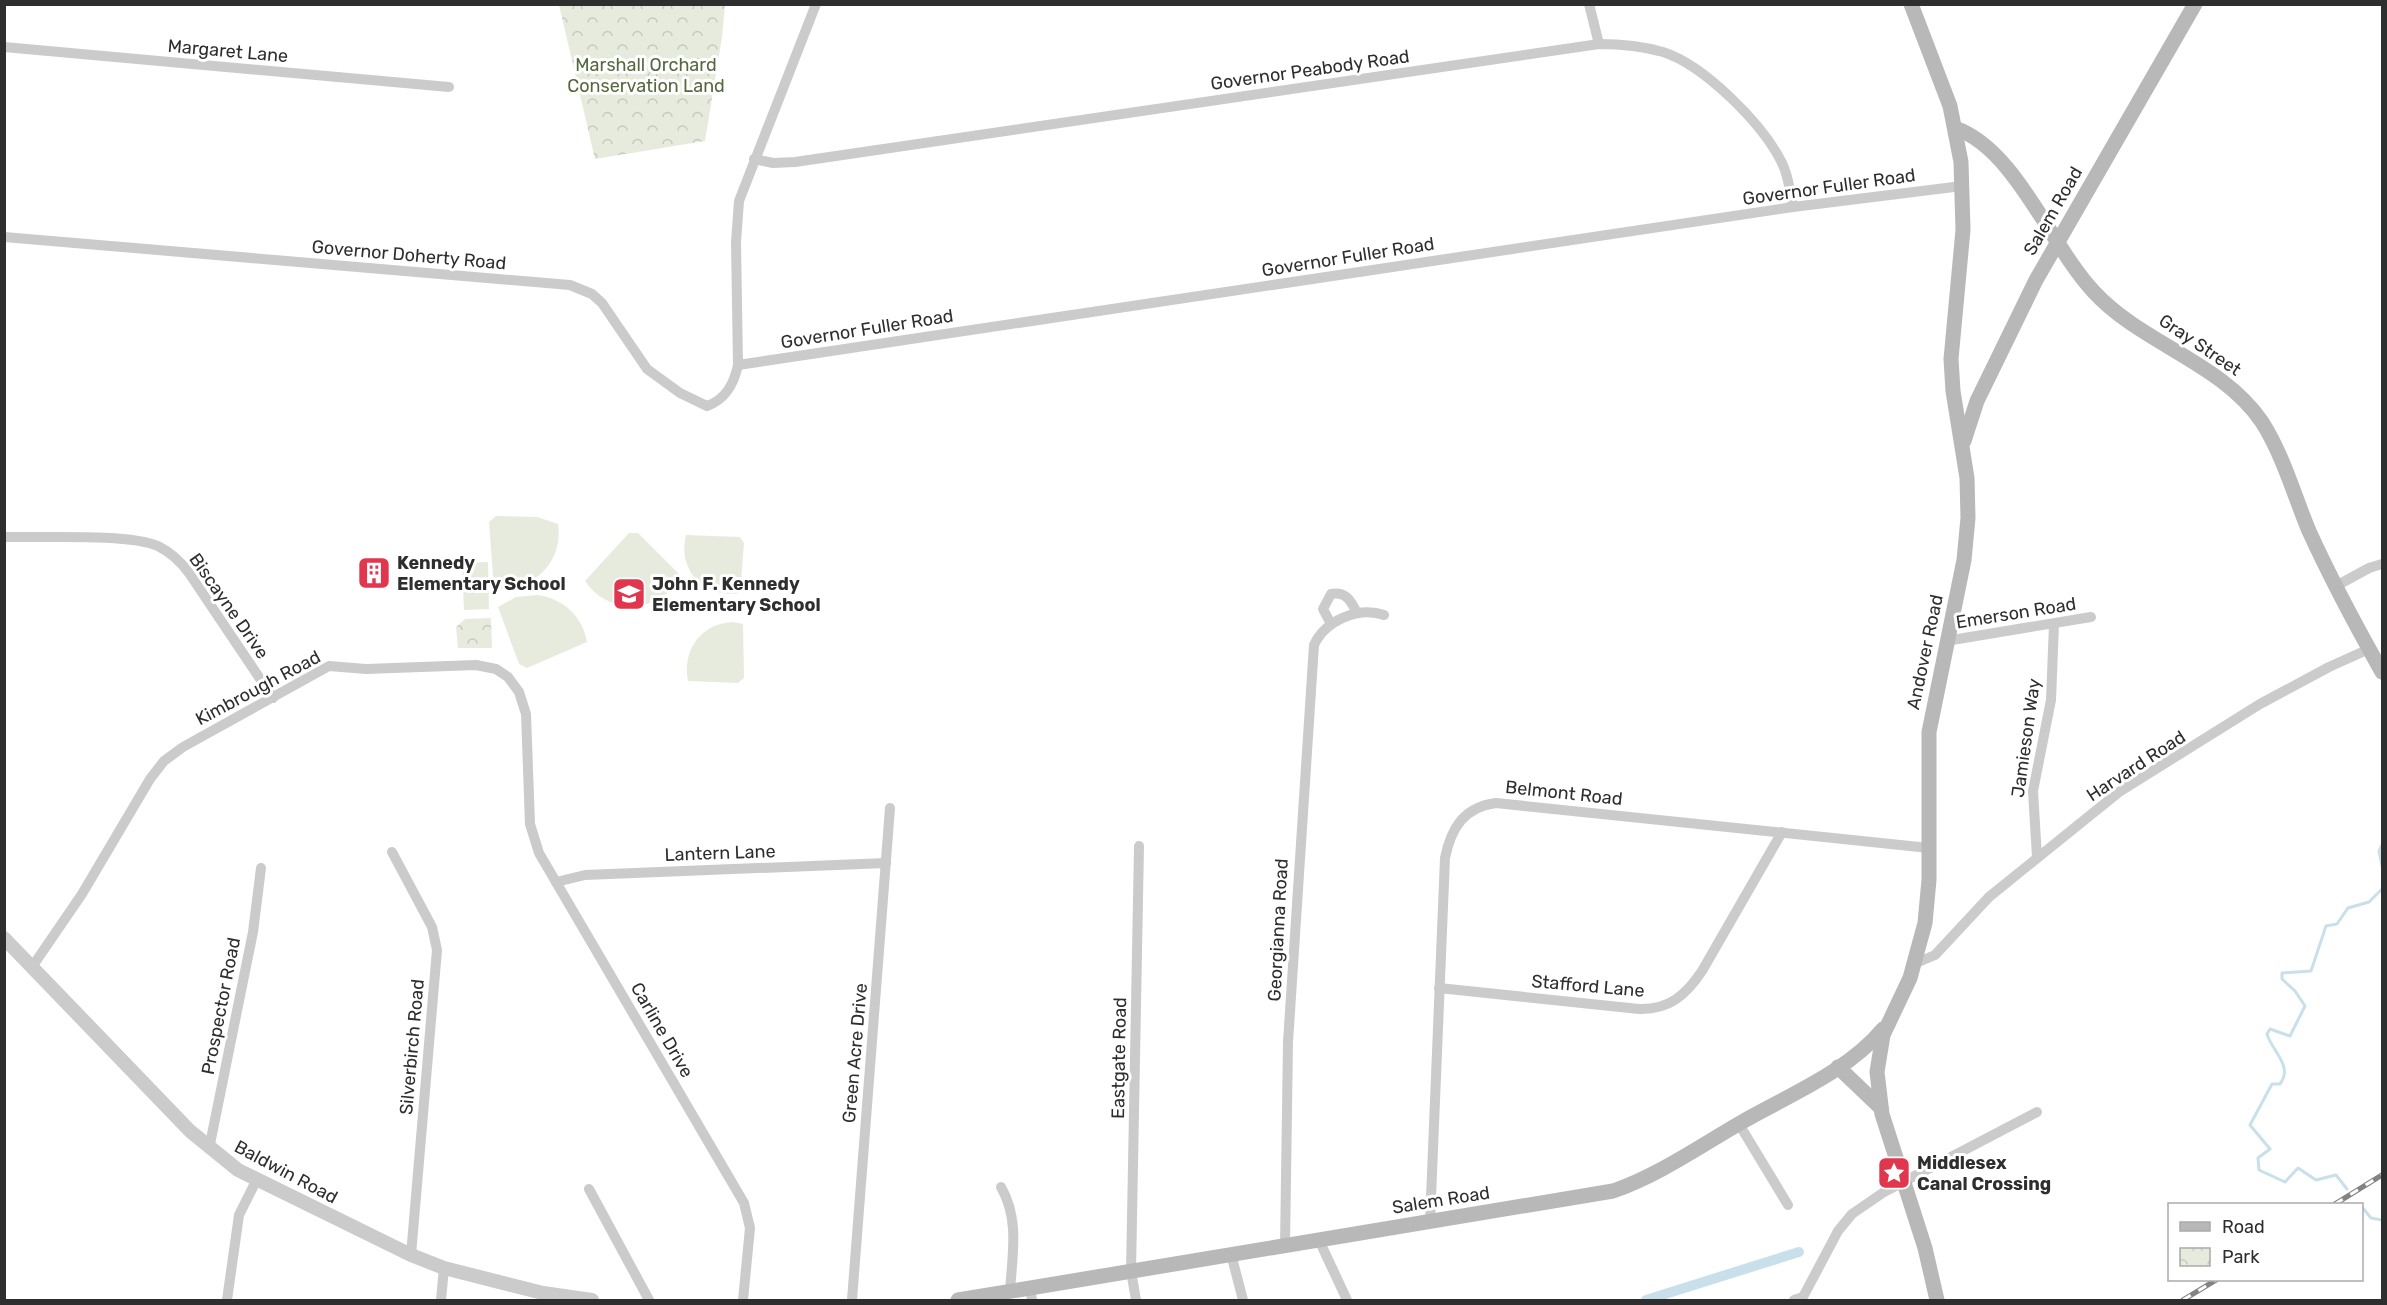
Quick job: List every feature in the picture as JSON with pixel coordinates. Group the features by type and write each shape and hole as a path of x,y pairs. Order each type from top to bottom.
{"main road":[{"name":"Andover Road","path":"1911,4 1942,82 1955,128 1962,186 1963,230 1951,351 1955,406 1968,492 1966,546 1929,732 1928,895 1916,963 1887,1025 1878,1063 1881,1108 1928,1257 1937,1300"},
{"name":"Salem Road","path":"1963,447 1977,401 2012,326 2057,241 2195,4"},
{"name":"Gray Street","path":"1955,128 1983,142 2000,160 2053,231 2063,253 2092,291 2109,306 2227,385 2251,408 2274,445 2336,586 2382,672"},
{"path":"1955,406 1977,401"},
{"name":"Salem Road","path":"958,1300 1010,1292 1031,1294 1131,1271 1613,1191 1652,1174 1838,1067 1869,1045 1887,1025"},
{"path":"1838,1067 1881,1108"}],"street":[{"path":"738,365 737,214 754,159 816,4"},
{"path":"1589,4 1599,44"},
{"name":"Governor Peabody Road","path":"754,159 773,163 795,162 1599,44 1632,46 1662,52 1696,70 1713,84 1752,121 1778,154 1787,174 1792,207"},
{"name":"Margaret Lane","path":"4,47 449,87"},
{"name":"Governor Fuller Road","path":"738,365 1792,207 1962,186"},
{"name":"Governor Doherty Road","path":"4,237 570,285 592,294 602,303 647,369 700,404 715,403 725,394 734,382 738,365"},
{"name":"Biscayne Drive","path":"4,537 127,540 159,546 182,564 189,573 273,698"},
{"path":"2336,586 2369,568 2382,564"},
{"path":"1357,613 1346,595 1339,592 1331,594 1323,609 1331,624 1357,613 1368,612 1384,615"},
{"name":"Emerson Road","path":"1946,641 2091,617"},
{"name":"Georgianna Road","path":"1285,1246 1288,1042 1304,764 1314,645 1323,628 1331,624"},
{"name":"Jamieson Way","path":"2037,857 2033,791 2051,700 2054,624"},
{"name":"Harvard Road","path":"1916,963 1935,955 1979,906 2037,857 2129,786 2269,699 2369,649"},
{"name":"Kimbrough Road","path":"32,966 93,876 158,768 179,749 331,666 366,669 463,664 491,668 511,680 521,696 526,714 530,780"},
{"name":"Carline Drive","path":"530,780 532,833 556,882 744,1203 750,1228 743,1300"},
{"name":"Belmont Road","path":"1430,1222 1447,847 1458,823 1479,806 1506,803 1929,848"},
{"name":"Green Acre Drive","path":"852,1300 890,808"},
{"name":"Stafford Lane","path":"1439,988 1639,1009 1668,1005 1683,994 1699,976 1782,832"},
{"name":"Eastgate Road","path":"1136,1300 1131,1271 1139,846"},
{"name":"Silverbirch Road","path":"392,852 432,927 437,950 411,1255"},
{"name":"Lantern Lane","path":"556,882 585,875 886,862"},
{"name":"Prospector Road","path":"209,1149 253,932 261,868"},
{"name":"Baldwin Road","path":"4,938 209,1149 256,1181 411,1255 444,1268 554,1295 592,1300"},
{"path":"1800,1299 1842,1224 1884,1192 2037,1112"},
{"path":"1739,1124 1788,1206"},
{"path":"227,1300 239,1215 256,1181"},
{"path":"1001,1187 1011,1206 1014,1223 1010,1292"},
{"path":"589,1189 649,1300"},
{"path":"1319,1240 1347,1300"},
{"path":"1231,1254 1243,1300"},
{"path":"441,1300 444,1268"}],"green space":[{"name":"Marshall Orchard Conservation Land","path":"559,5 725,5 705,141 595,159"},
{"path":"496,516 537,517 558,524 559,538 556,551 550,562 533,580 508,588 494,588 489,522"},
{"path":"629,533 638,533 681,576 672,589 648,604 634,606 607,601 595,593 585,581"},
{"path":"686,535 740,537 744,543 740,593 727,594 715,591 705,587 696,579 686,560 684,548"},
{"path":"488,562 489,609 464,610 462,563"},
{"path":"538,595 556,600 570,610 581,624 587,642 527,668 519,664 498,607 516,597"},
{"path":"491,618 492,648 458,648 456,627 465,619"},
{"path":"732,622 743,624 744,678 738,683 688,681 688,659 696,641 711,628"}],"waterway":[{"path":"2382,845 2379,851 2382,866"},
{"path":"2347,1189 2336,1175 2316,1180 2298,1168 2285,1182 2259,1170 2258,1158 2270,1149 2250,1125 2272,1084 2280,1084 2284,1077 2283,1064 2267,1034 2270,1029 2290,1036 2305,1006 2295,991 2282,979 2282,973 2311,971 2326,926 2337,924 2348,908 2369,902 2382,889"},
{"path":"2363,1208 2371,1218 2382,1220"},
{"path":"1646,1300 1799,1252"}],"railway":[{"path":"2337,1203 2382,1175"},
{"path":"2183,1300 2214,1281"}],"place":[{"name":"Kennedy Elementary School","path":"374,573"},
{"name":"John F. Kennedy Elementary School","path":"629,594"},
{"name":"Middlesex Canal Crossing","path":"1894,1173"}]}
